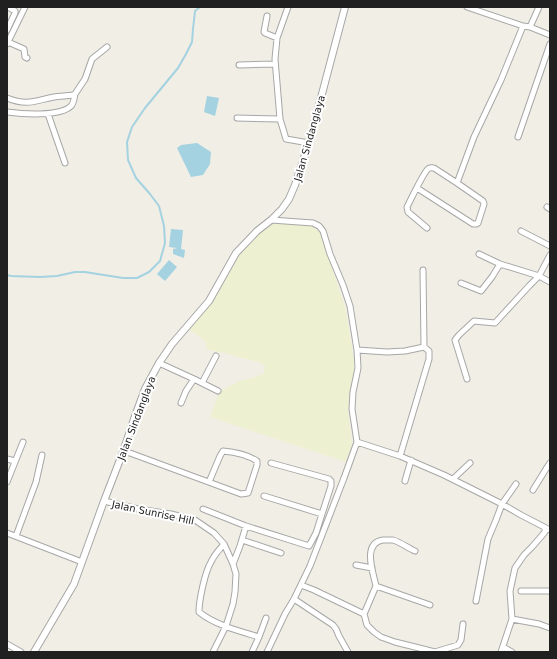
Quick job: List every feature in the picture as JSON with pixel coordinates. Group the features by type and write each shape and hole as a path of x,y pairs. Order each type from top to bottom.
{"street":[{"path":"7,30 16,13 8,7"},
{"path":"24,7 8,43 24,49 25,57 27,58"},
{"path":"288,7 277,38 275,64 280,119 286,139 309,143"},
{"name":"Jalan Sindanglaya","path":"34,652 74,584 145,389 159,363 172,344 209,301 236,253 257,231 282,209 289,199 309,143 345,7"},
{"path":"467,7 550,35"},
{"path":"530,27 540,7"},
{"path":"266,16 264,32 277,38"},
{"path":"457,183 472,141 501,80 522,26"},
{"path":"518,137 550,44"},
{"path":"7,112 48,114 64,110 69,107 72,104 75,94 85,79 92,59 107,47"},
{"path":"239,64 275,64"},
{"path":"7,98 26,103 75,94"},
{"path":"48,114 65,163"},
{"path":"237,118 280,119"},
{"path":"417,188 473,224 478,223 484,204 483,201 457,183 430,167 427,169 417,188 407,207 408,212 427,228"},
{"path":"267,652 310,566 357,442 352,409 358,368 357,350 350,306 330,254 323,231 319,226 313,223 271,220"},
{"path":"521,231 550,246"},
{"path":"479,254 500,264 539,276 550,282"},
{"path":"467,379 454,340 474,321 495,323 539,276 550,255"},
{"path":"461,282 479,293 500,264"},
{"path":"400,456 428,359 428,351 424,347 423,270"},
{"path":"357,350 387,352 405,351 424,347"},
{"path":"202,383 216,356"},
{"path":"159,363 218,391"},
{"path":"181,403 186,391 194,379"},
{"path":"7,482 24,442"},
{"path":"357,442 411,460 453,479 548,529 524,555 515,568 510,591 512,619 502,650 512,652"},
{"path":"123,452 130,453 241,494 248,493 257,461 223,451 209,482"},
{"path":"16,536 36,482 42,455"},
{"path":"7,459 15,462"},
{"path":"405,481 411,460"},
{"path":"271,463 329,479 331,481 331,486 316,533 310,546"},
{"path":"453,479 470,463"},
{"path":"533,490 550,463"},
{"path":"476,601 488,539 502,504 516,484"},
{"path":"264,496 322,514"},
{"name":"Jalan Sunrise Hill","path":"104,501 195,520 214,532 224,544 236,574 236,592 226,626 213,652"},
{"path":"203,509 246,526 317,548"},
{"path":"233,564 246,526"},
{"path":"7,533 82,562"},
{"path":"242,540 281,553"},
{"path":"415,552 391,540 375,543 370,553 376,586 364,614 367,625 381,638 424,650 438,651 458,645 461,640 463,624"},
{"path":"224,544 215,555 208,568 199,612 204,617 259,637"},
{"path":"356,565 372,568"},
{"path":"301,584 364,614"},
{"path":"376,586 430,604"},
{"path":"521,591 550,591"},
{"path":"294,599 333,625 348,652"},
{"path":"252,652 266,618"},
{"path":"512,619 539,624 550,628"},
{"path":"7,644 22,652"}],"green space":[{"path":"275,222 309,225 319,231 346,310 355,368 348,410 352,444 346,462 210,417 219,392 239,381 264,373 265,366 258,362 226,353 208,350 206,343 189,328 238,255 263,229"}],"water":[{"path":"207,96 219,98 215,116 204,112"},
{"path":"197,143 211,152 210,164 203,175 191,177 177,148 181,145"},
{"path":"171,229 183,230 181,249 185,250 184,258 173,254 173,249 177,248 169,247"},
{"path":"169,260 177,267 165,281 157,274"}],"waterway":[{"path":"7,275 40,277 85,272 123,278 137,278 149,272 160,261 165,243 164,226 159,206 136,178 128,160 127,142 132,127 145,108 178,68 186,54 192,42 195,11 200,7"}]}
